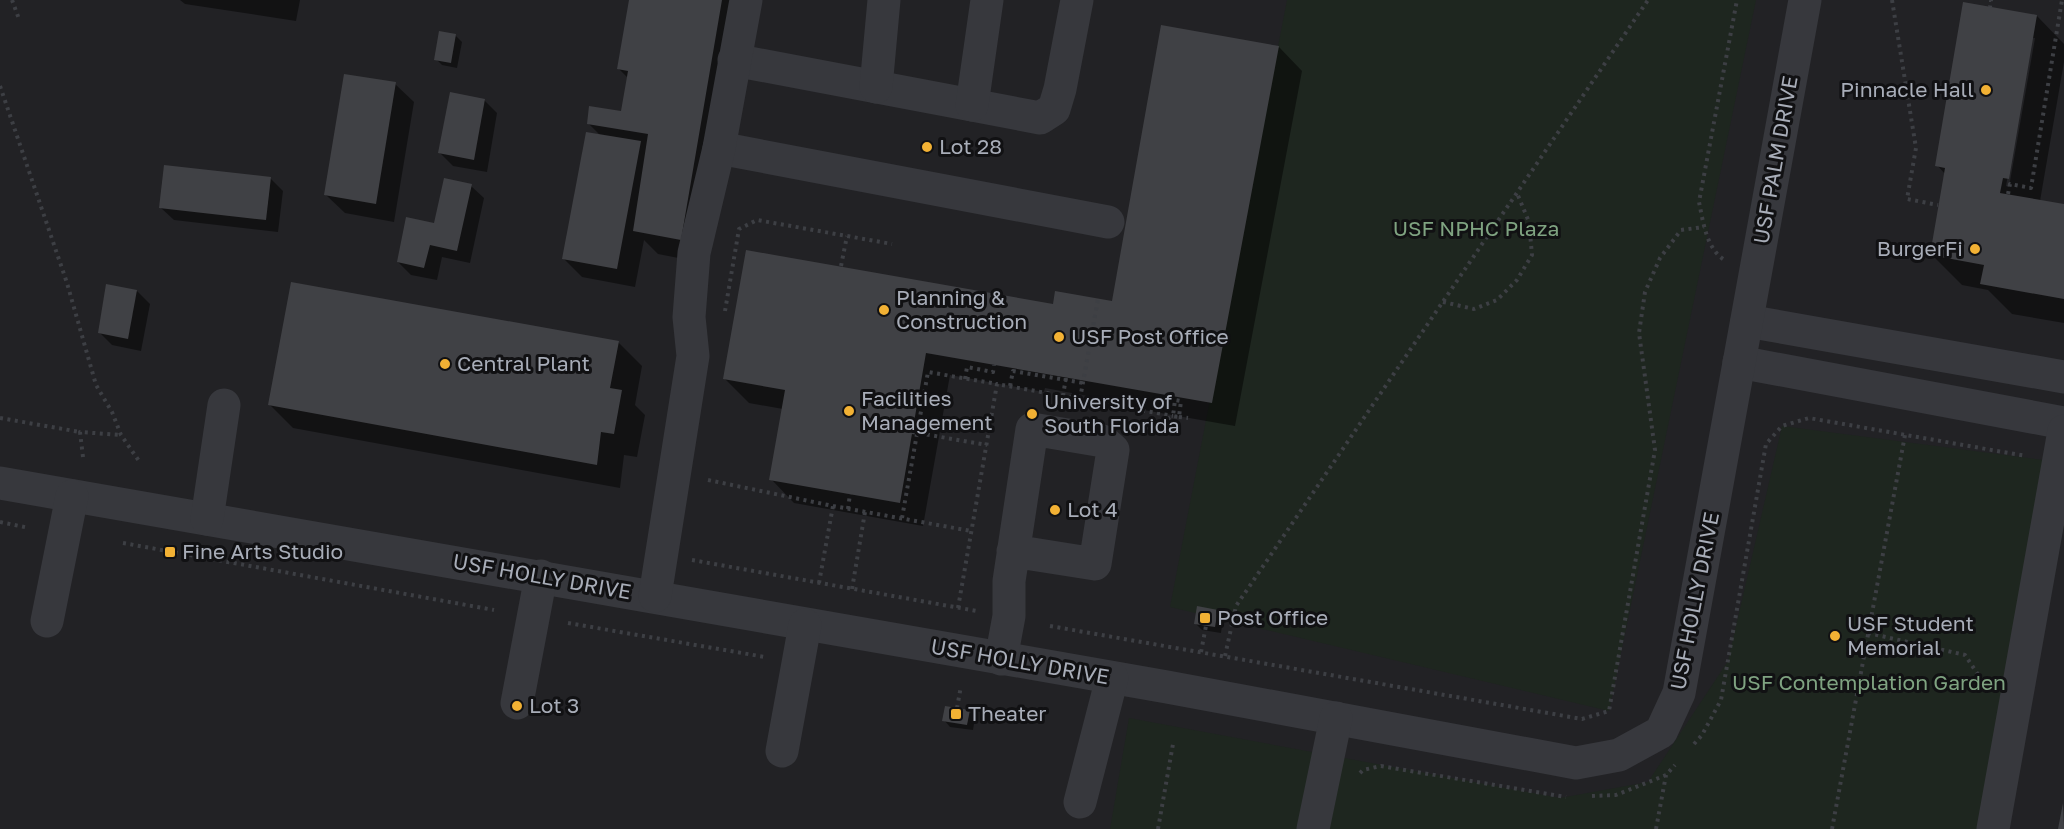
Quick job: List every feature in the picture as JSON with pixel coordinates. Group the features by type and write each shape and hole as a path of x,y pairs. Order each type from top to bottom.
{"street":[{"path":"655,596 693,356 689,317 694,253 718,148 746,0"},
{"path":"876,87 884,0"},
{"path":"972,105 987,0"},
{"path":"734,60 1040,118 1054,109 1077,0"},
{"name":"USF PALM DRIVE","path":"1747,321 1805,0"},
{"path":"718,148 1108,222"},
{"path":"1747,321 2064,377"},
{"name":"USF HOLLY DRIVE","path":"0,483 655,596 1576,763 1619,755 1661,732 1679,693 1747,321"},
{"path":"1740,362 2064,423"},
{"path":"207,519 224,405"},
{"path":"1001,659 998,615 1009,581 1013,551 1032,429 1103,441 1113,450 1095,564 1013,551"},
{"path":"1993,829 2064,431"},
{"path":"47,621 72,496"},
{"path":"998,615 1037,569 1057,558"},
{"path":"517,703 541,576"},
{"path":"782,751 805,625"},
{"path":"1080,802 1112,678"},
{"path":"1313,829 1336,718"}],"path":[{"path":"12,0 19,19"},
{"path":"1225,656 1236,606 1648,0"},
{"path":"1723,259 1715,253 1704,227 1699,202 1737,0"},
{"path":"1892,0 1916,148 1907,199 1938,205"},
{"path":"1989,0 1991,0 1990,7"},
{"path":"2008,194 2010,184 2031,188 2062,0"},
{"path":"0,86 68,283 96,385 112,412 121,435 139,461"},
{"path":"1443,302 1474,309 1497,300 1517,280 1532,255 1530,222 1516,193"},
{"path":"725,312 739,230 757,220 891,244"},
{"path":"1050,626 1582,718 1609,711 1655,450 1639,333 1645,292 1660,258 1681,230 1704,227"},
{"path":"842,266 847,236"},
{"path":"1080,399 1098,299"},
{"path":"965,379 967,367 993,372 994,365"},
{"path":"902,518 926,371 997,384"},
{"path":"1010,386 1013,371 1083,383"},
{"path":"1063,396 1066,379"},
{"path":"1173,416 1175,400 1178,399 1181,401 1179,417"},
{"path":"1132,438 1173,416 1188,418"},
{"path":"0,418 80,432 121,435"},
{"path":"1688,751 1702,735 1721,700 1766,444 1782,426 1809,418 2029,457"},
{"path":"991,420 1000,422"},
{"path":"80,432 83,457"},
{"path":"915,433 987,445"},
{"path":"1832,829 1905,435"},
{"path":"698,478 848,509 972,531"},
{"path":"848,509 850,494"},
{"path":"819,583 833,506"},
{"path":"852,589 865,512"},
{"path":"0,522 29,528"},
{"path":"123,543 494,610"},
{"path":"690,554 692,560 998,615"},
{"path":"568,623 772,659"},
{"path":"1201,652 1206,626"},
{"path":"1868,633 1965,655 1991,694"},
{"path":"957,708 961,686"},
{"path":"1158,829 1173,744"},
{"path":"1583,797 1616,795 1666,775 1680,759"},
{"path":"1353,779 1363,770 1381,766 1561,798 1572,797"},
{"path":"1656,829 1666,775"}],"shaded area":[{"name":"University of South Florida","path":"0,0 2064,0 2064,829 0,829"}],"green space":[{"name":"USF NPHC Plaza","path":"1287,0 1756,0 1609,711 1170,607"},
{"name":"USF Contemplation Garden","path":"1782,426 2058,462 1986,829 1110,829 1129,718 1560,798 1648,782 1728,661"}],"building":[{"path":"629,0 722,0 681,240 633,231 648,134 587,124 589,106 621,111 628,71 617,69"},
{"name":"Pinnacle Hall","path":"1963,2 2037,15 2009,179 2003,178 2000,193 2064,204 2064,299 1980,284 1984,265 1930,255 1945,168 1935,166"},
{"path":"1161,25 1279,46 1212,403 926,353 900,503 769,480 785,390 723,379 746,250 1053,304 1055,291 1112,301"},
{"path":"439,31 456,34 451,63 434,60"},
{"path":"344,74 396,82 376,204 324,195"},
{"path":"450,92 485,99 474,160 438,153"},
{"path":"586,132 641,141 617,269 562,259"},
{"path":"164,165 271,177 266,220 159,208"},
{"path":"444,178 472,184 457,251 430,245 424,268 397,262 406,217 434,223"},
{"name":"Central Plant","path":"291,282 619,341 610,388 622,390 614,434 601,432 597,465 268,405"},
{"path":"106,284 137,290 128,339 98,333"},
{"path":"1197,606 1218,610 1215,627 1194,624"},
{"path":"945,706 970,710 967,725 942,721"},
{"path":"2063,803 2064,829 2058,829"}],"place":[{"name":"Pinnacle Hall","path":"1986,90"},
{"name":"Lot 28","path":"927,147"},
{"name":"BurgerFi","path":"1975,249"},
{"name":"Planning & Construction","path":"884,310"},
{"name":"USF Post Office","path":"1059,337"},
{"name":"Central Plant","path":"445,364"},
{"name":"Facilities Management","path":"849,411"},
{"name":"University of South Florida","path":"1032,414"},
{"name":"Lot 4","path":"1055,510"},
{"name":"Fine Arts Studio","path":"170,552"},
{"name":"Post Office","path":"1205,618"},
{"name":"USF Student Memorial","path":"1835,636"},
{"name":"Lot 3","path":"517,706"},
{"name":"Theater","path":"956,714"}]}
